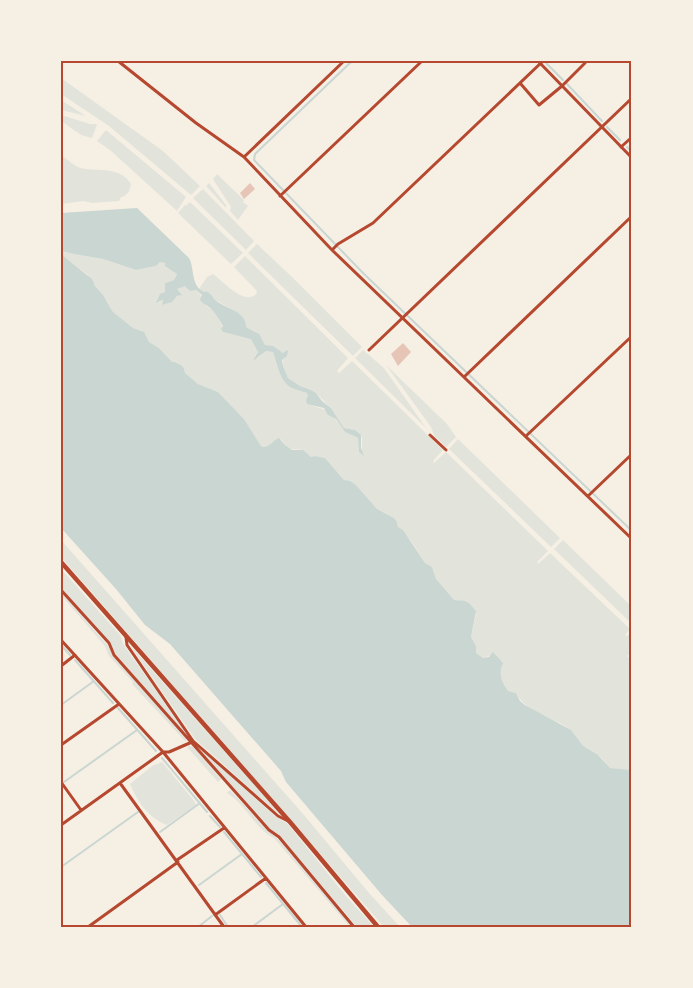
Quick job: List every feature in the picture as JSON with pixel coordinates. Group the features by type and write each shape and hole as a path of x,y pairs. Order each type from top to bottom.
{"main road":[{"path":"61,562 290,822 378,927"}],"street":[{"path":"118,61 196,123 244,157 333,249 632,539"},
{"path":"244,157 344,61"},
{"path":"281,196 422,61"},
{"path":"520,83 539,105 585,63 583,61"},
{"path":"333,249 338,244 373,224 540,62 632,158"},
{"path":"369,350 632,98"},
{"path":"621,147 632,137"},
{"path":"464,376 632,216"},
{"path":"527,436 632,336"},
{"path":"430,435 446,450"},
{"path":"588,496 632,454"},
{"path":"61,590 109,643 114,654 269,830 279,837 354,927"},
{"path":"126,636 127,645 192,742 278,816 290,822"},
{"path":"61,640 163,752 306,927"},
{"path":"61,666 75,655"},
{"path":"61,745 119,704"},
{"path":"61,825 163,752 169,752 192,742"},
{"path":"61,782 81,810"},
{"path":"120,783 224,927"},
{"path":"88,927 224,828"},
{"path":"215,914 266,878"}],"shaded area":[{"path":"61,78 163,151 200,186 191,195 109,126 61,94"},
{"path":"61,100 86,116 61,110"},
{"path":"61,115 90,124 97,124 92,138 81,135 61,121"},
{"path":"106,130 186,197 177,211 110,150 97,141"},
{"path":"61,155 81,168 121,174 131,184 129,192 121,197 119,201 92,203 83,201 61,204"},
{"path":"217,174 248,206 238,220 230,211 231,207 213,179"},
{"path":"209,183 226,205 226,208 206,186"},
{"path":"203,189 254,241 246,250 193,198"},
{"path":"190,202 243,253 231,264 178,213"},
{"path":"137,208 189,258 195,281 200,289 204,292 206,291 218,302 239,313 245,321 246,327 259,334 265,345 273,346 283,353 288,351 287,356 282,360 288,378 316,393 331,408 344,428 355,430 361,435 361,448 364,456 359,452 358,438 345,432 336,419 328,415 324,408 307,404 307,393 292,388 284,381 273,352 266,351 253,361 258,352 251,339 223,332 221,329 223,326 219,319 212,309 202,303 200,300 202,295 196,290 190,291 185,286 177,289 182,295 177,296 172,302 162,305 163,300 156,303 160,294 165,292 165,283 174,280 177,274 165,266 165,263 160,262 156,266 136,270 103,259 62,251 62,255 92,279 113,312 133,328 144,332 149,342 159,348 172,362 181,365 185,373 198,384 218,392 244,419 261,446 264,447 279,438 292,450 303,450 311,457 325,458 344,480 356,485 377,509 394,518 398,527 403,530 425,563 432,567 436,579 454,600 467,602 476,611 471,637 476,646 476,653 483,658 489,657 493,652 503,663 501,678 508,691 516,693 520,701 525,705 571,730 583,746 598,755 610,768 632,770 632,927 412,927 382,895 286,782 281,771 170,644 145,625 116,589 61,528 61,213"},
{"path":"257,244 362,347 353,356 248,253"},
{"path":"62,251 103,259 136,270 156,266 160,262 165,263 177,274 174,280 165,283 165,292 158,303 164,300 162,305 180,296 177,289 183,285 197,291 205,305 217,316 223,332 251,338 258,349 258,358 266,351 273,352 293,388 307,393 311,405 326,410 345,432 358,438 359,452 362,450 362,437 355,430 344,428 331,408 316,393 288,378 283,366 283,359 287,356 285,353 265,345 256,332 247,328 233,310 215,300 206,291 203,292 199,289 207,277 213,274 235,292 252,297 257,293 256,290 234,267 245,256 348,358 337,371 339,373 352,361 443,450 433,461 434,463 446,452 548,551 537,562 538,564 550,553 630,629 625,635 627,636 632,632 632,655 627,656 632,660 632,770 610,768 601,757 582,746 568,728 532,709 516,693 508,691 501,676 502,666 495,654 483,658 476,653 476,646 471,637 476,614 460,600 454,600 450,596 436,579 432,567 425,563 411,541 398,527 394,518 377,509 356,485 344,480 325,458 311,457 304,451 290,449 281,439 265,447 261,446 244,419 218,392 198,384 185,373 181,365 172,362 159,348 149,342 143,332 133,328 113,312 88,275 64,257"},
{"path":"363,350 384,368 426,428 355,358"},
{"path":"386,365 447,424 456,437 446,447 434,435 431,427"},
{"path":"458,439 560,538 551,547 449,449"},
{"path":"61,540 304,815 400,927 384,927 61,557"},
{"path":"563,540 632,607 632,624 554,549"},
{"path":"61,569 121,636 123,644 185,731 183,732 115,653 110,643 61,588"},
{"path":"61,592 108,646 113,656 186,739 186,742 132,684 133,682 109,656 105,646 61,595"},
{"path":"129,644 277,811 276,812 195,739"},
{"path":"187,747 193,747 221,779 218,782"},
{"path":"199,748 276,817 287,823 346,896 374,927 357,927 278,834 269,829"},
{"path":"162,762 196,805 167,825 154,818 144,808 130,784 152,766"},
{"path":"230,790 268,831 280,841 354,927 350,927 274,838 267,834 240,803 227,793"}],"building":[{"path":"250,183 255,189 244,199 240,193"},
{"path":"403,343 411,352 398,366 391,354"}],"waterway":[{"path":"352,61 255,154 254,160 364,274 632,531"},
{"path":"546,63 563,80"},
{"path":"566,83 602,121"},
{"path":"607,127 620,140"},
{"path":"627,147 632,152"},
{"path":"61,645 70,655"},
{"path":"75,660 113,703"},
{"path":"61,705 94,681"},
{"path":"118,708 156,751"},
{"path":"64,782 137,730"},
{"path":"162,758 207,812"},
{"path":"160,832 200,803"},
{"path":"61,867 138,812"},
{"path":"210,816 220,827"},
{"path":"224,832 261,877"},
{"path":"199,885 242,854"},
{"path":"266,883 302,927"},
{"path":"252,927 283,904"},
{"path":"220,915 228,927"},
{"path":"198,927 212,916"}]}
